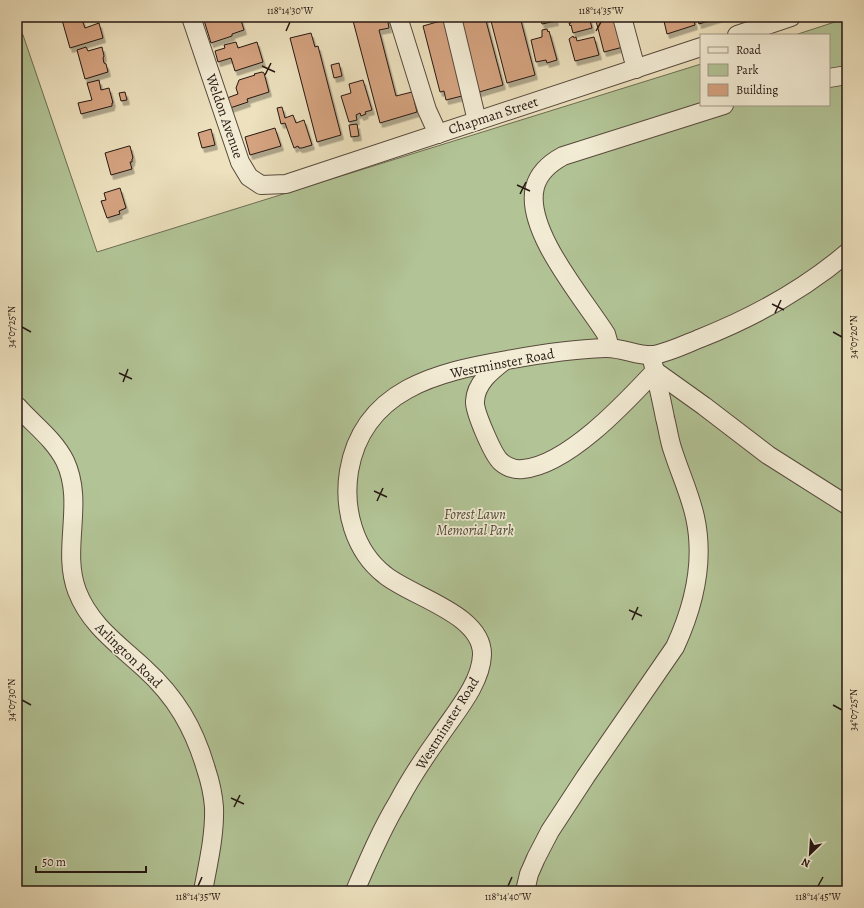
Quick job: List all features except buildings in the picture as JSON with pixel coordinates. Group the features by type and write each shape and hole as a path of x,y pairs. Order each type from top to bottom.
{"street":[{"name":"Weldon Avenue","path":"191,17 240,162 249,177 261,185 286,184"},
{"path":"398,17 427,110 438,134"},
{"path":"452,17 477,121"},
{"path":"622,17 636,69"},
{"path":"740,34 791,17"},
{"name":"Chapman Street","path":"286,184 700,47"},
{"path":"830,78 847,75"},
{"path":"610,348 606,334 556,261 539,224 534,209 535,186 538,178 547,166 562,156 721,106"},
{"path":"505,360 483,379 474,402 479,418 495,455 504,464 515,469 530,468 548,461 585,438 617,411 653,363 701,338 759,312 815,278 847,253"},
{"name":"Westminster Road","path":"355,891 368,860 396,804 473,684 480,669 482,654 478,637 473,629 464,621 447,610 405,589 383,574 367,557 352,526 348,506 347,487 353,455 364,431 372,420 385,405 401,392 418,383 442,374 473,366 551,352 610,348 653,363 704,406 768,455 847,505"},
{"path":"525,891 529,874 550,831 675,647 691,609 698,567 698,534 690,500 672,450 653,363"},
{"name":"Arlington Road","path":"17,406 58,449 70,475 74,508 72,532 72,575 77,591 85,608 98,628 153,676 172,697 194,733 211,785 214,807 210,854 204,891"}],"green space":[{"name":"Forest Lawn Memorial Park","path":"847,18 847,891 17,891 17,26 23,35 97,252 700,64 700,106 830,106 830,34 798,34"}]}
